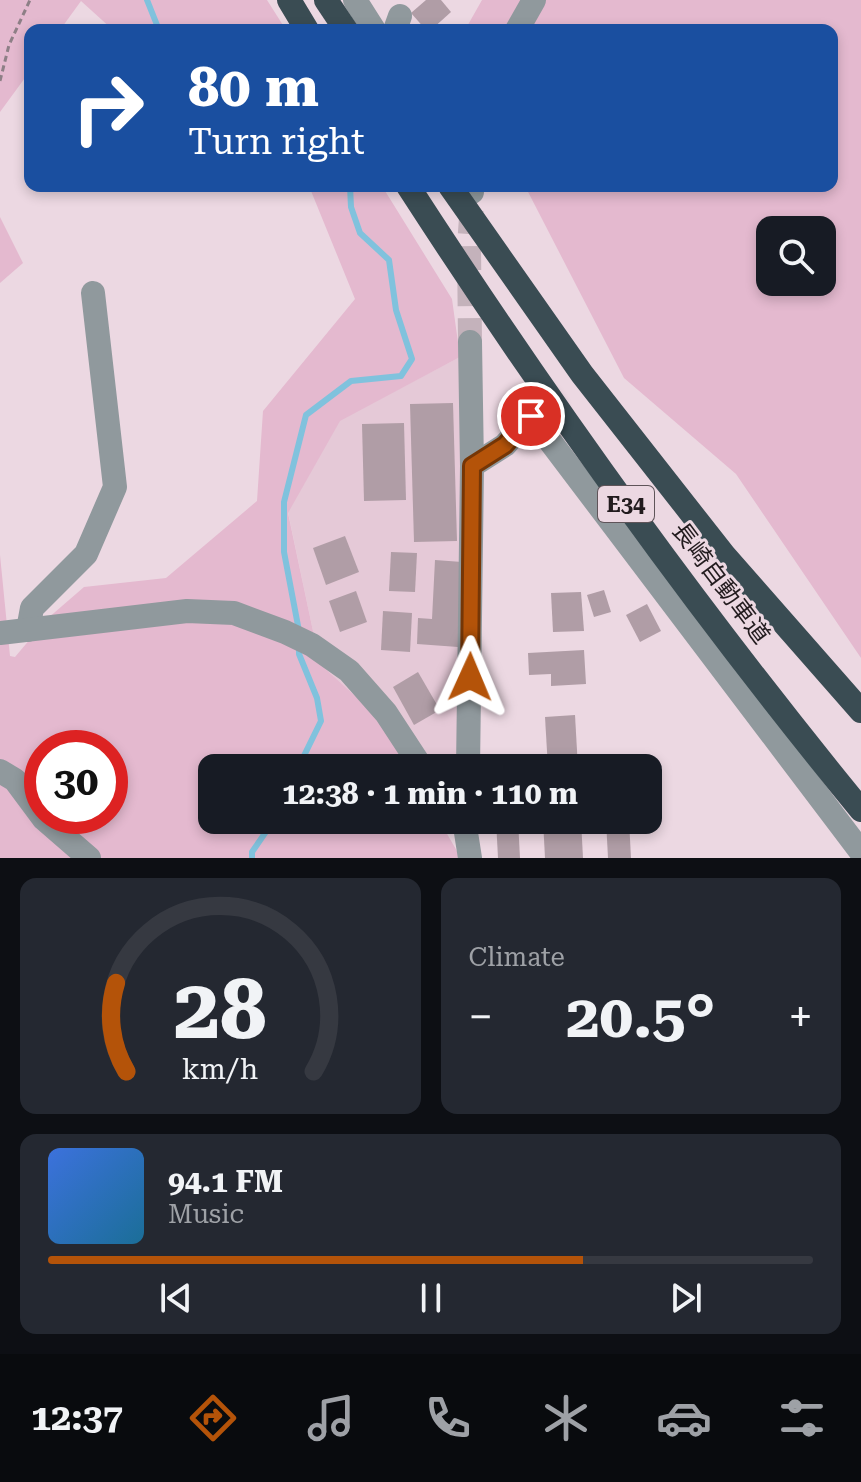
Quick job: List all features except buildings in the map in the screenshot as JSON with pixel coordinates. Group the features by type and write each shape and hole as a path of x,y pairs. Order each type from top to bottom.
{"highway":[{"path":"289,0 303,24"},
{"path":"326,0 342,24"},
{"name":"長崎自動車道","path":"412,192 562,415 682,580 861,810"},
{"name":"長崎自動車道","path":"468,192 582,374 724,555 861,711"}],"street":[{"path":"355,0 370,24"},
{"path":"520,24 534,0"},
{"path":"28,630 32,608 86,554 115,487 93,293"},
{"path":"468,754 472,466 470,342"},
{"path":"472,466 505,445 531,416 861,852"},
{"path":"0,633 187,611 234,613 312,645 349,671 386,713 413,754"},
{"path":"0,754 7,775 44,819 89,858"},
{"path":"466,834 470,858"}],"path":[{"path":"0,81 9,45 30,0"}],"shaded area":[{"path":"0,0 267,0 282,24 106,24 81,1 64,24 24,24 24,79 0,112"},
{"path":"482,0 861,0 861,658 736,474 624,378 528,192 838,192 838,24 468,24"},
{"path":"311,192 386,192 452,299 460,357 340,421 288,513 320,664 384,722 402,754 198,754 198,834 447,834 461,858 0,858 0,555 10,656 15,657 47,619 84,587 166,578 257,501 263,411 355,299"},
{"path":"0,217 23,263 0,283"},
{"path":"460,357 461,754 402,754 384,722 320,664 288,512 340,420"}],"waterway":[{"path":"147,0 157,24"},
{"path":"299,631 284,552 284,502 306,415 351,381 401,376 412,359 396,310 389,260 360,233 351,207 350,192"},
{"path":"299,646 299,654 317,698 321,721 305,754"},
{"path":"252,858 252,852 264,834"}],"tunnel":[{"path":"470,342 472,204"}],"route":[{"path":"470,677 472,466 505,445 531,416"}]}
